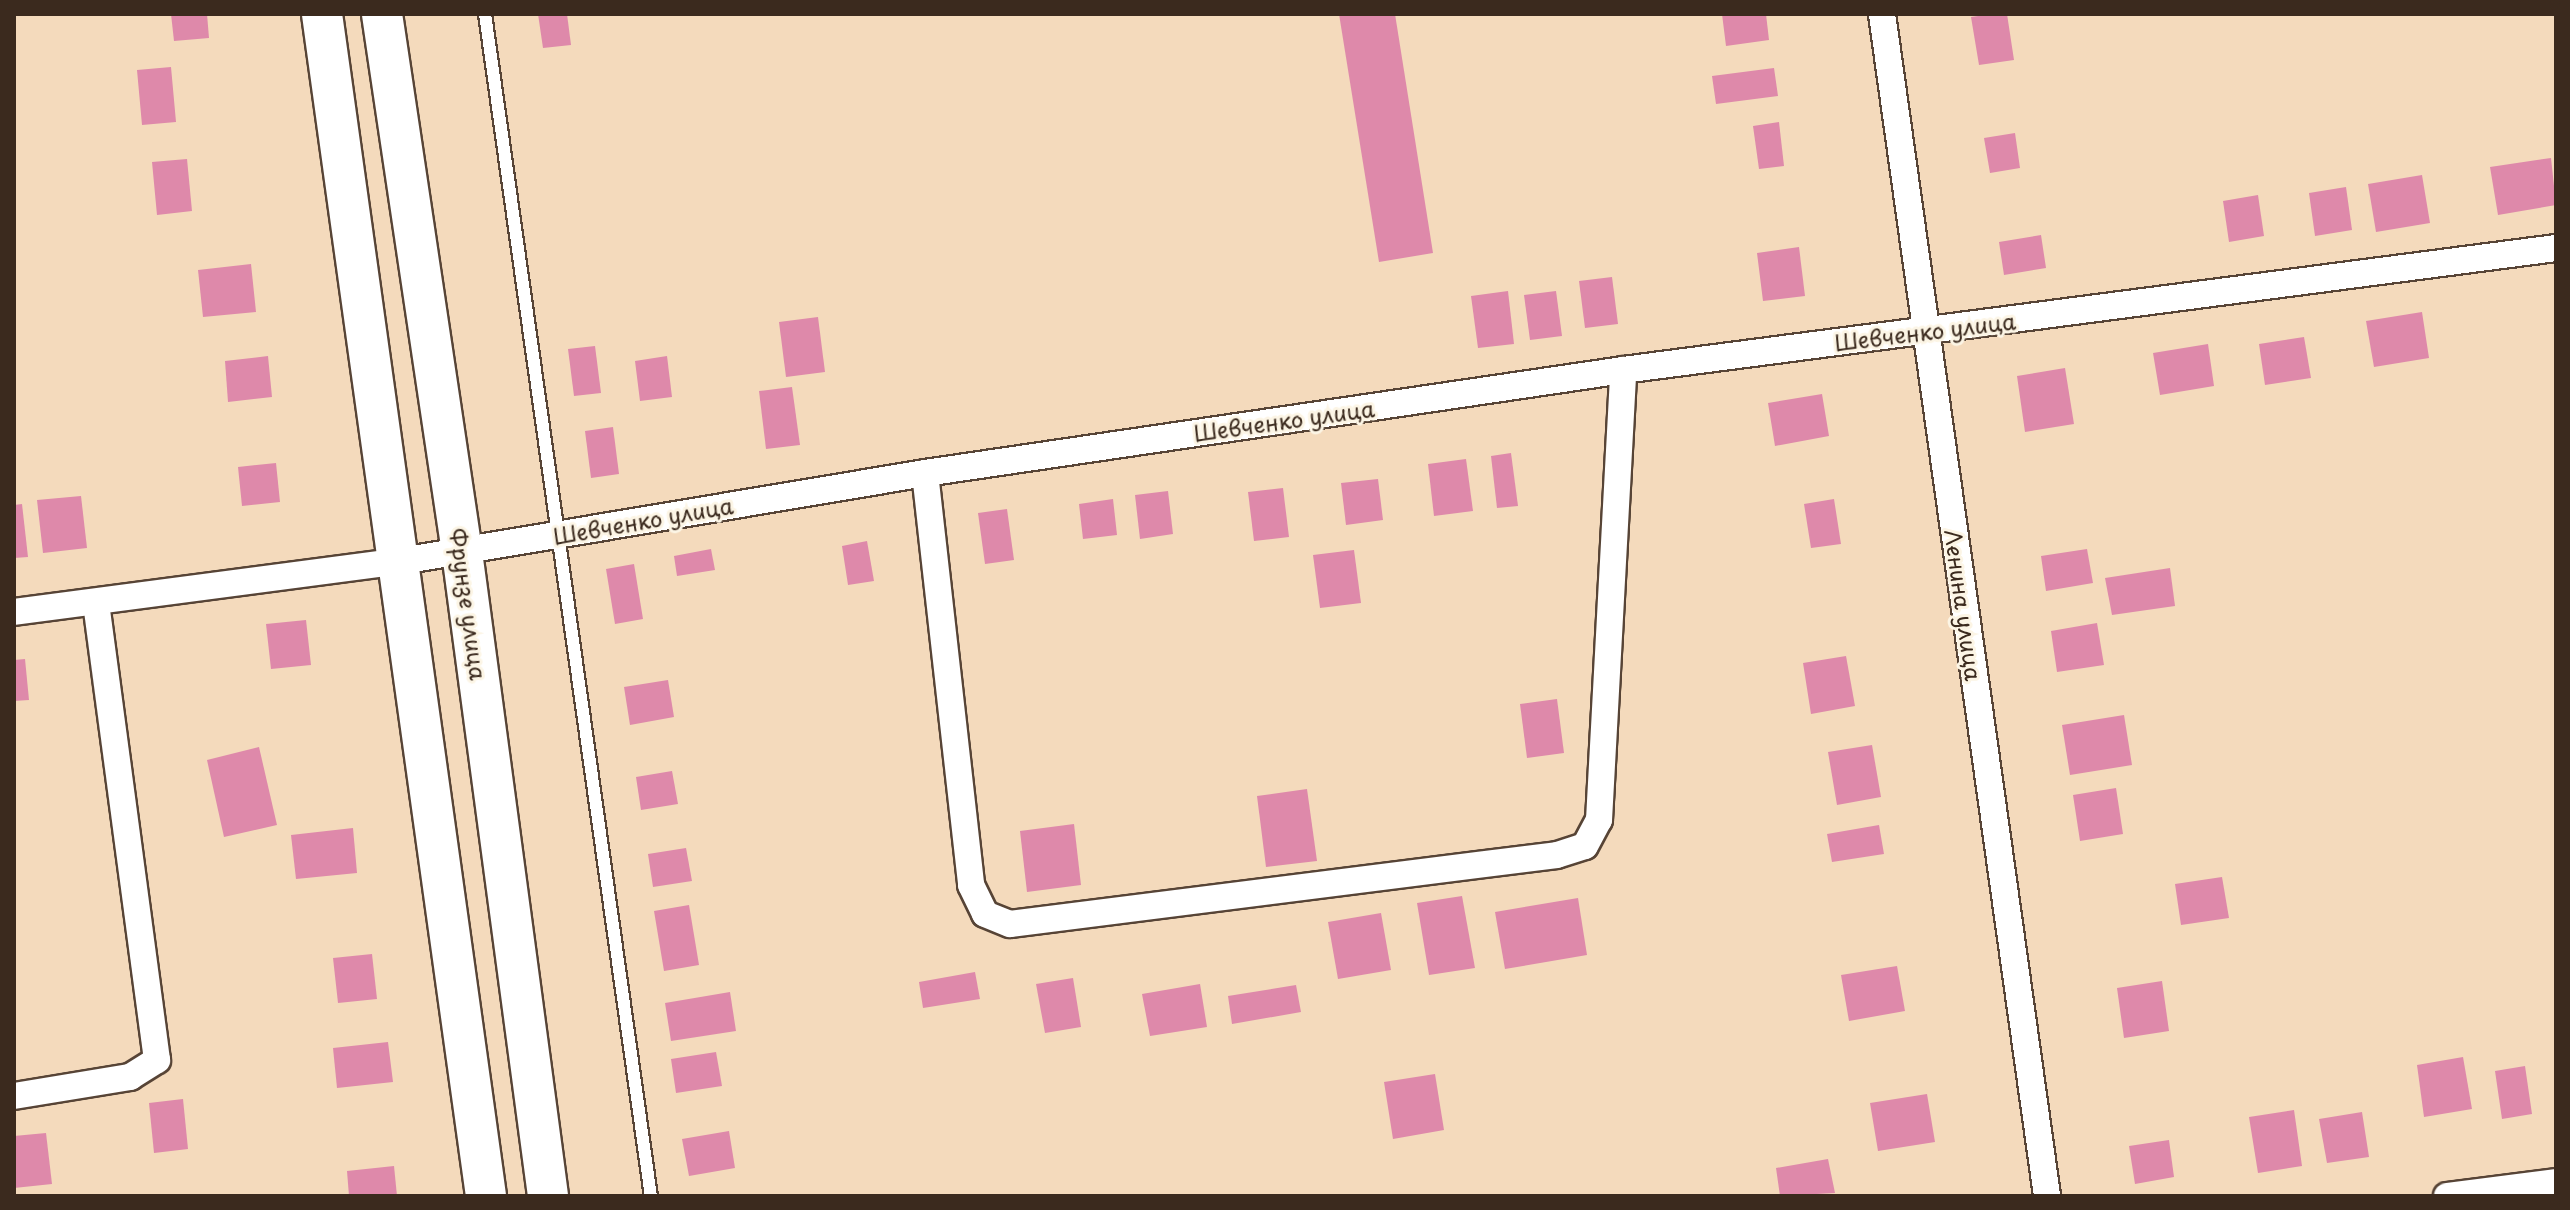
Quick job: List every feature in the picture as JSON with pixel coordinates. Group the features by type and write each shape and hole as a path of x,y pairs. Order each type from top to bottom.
{"main road":[{"path":"322,14 401,561 486,1196"},
{"name":"Фрунзе улица","path":"382,14 462,552 548,1196"}],"street":[{"name":"Ленина улица","path":"1882,14 2047,1196"},
{"name":"Шевченко улица","path":"14,612 462,552 925,473 1623,370 2556,248"},
{"path":"925,473 971,885 985,914 1010,924 1557,855 1585,846 1599,820 1623,370"},
{"path":"14,1096 130,1077 157,1060 96,602"},
{"path":"2447,1196 2556,1182"}],"lane":[{"path":"485,14 651,1196"}],"building":[{"path":"171,14 207,14 209,38 174,41"},
{"path":"538,14 567,14 571,45 543,48"},
{"path":"1339,14 1395,14 1433,253 1379,262"},
{"path":"1722,14 1766,14 1769,40 1726,46"},
{"path":"2007,14 2014,60 1979,65 1971,17"},
{"path":"171,67 176,122 142,125 137,70"},
{"path":"1774,68 1778,96 1716,104 1712,76"},
{"path":"1779,122 1784,166 1759,169 1753,126"},
{"path":"2015,133 2020,168 1990,173 1984,138"},
{"path":"2551,158 2556,205 2498,215 2490,167"},
{"path":"187,159 192,211 157,215 152,162"},
{"path":"2422,175 2430,223 2376,232 2368,184"},
{"path":"2346,187 2352,230 2315,236 2309,193"},
{"path":"2258,195 2264,236 2229,242 2223,201"},
{"path":"2041,235 2046,268 2004,275 1999,242"},
{"path":"1799,247 1805,296 1763,301 1757,253"},
{"path":"251,264 256,312 203,317 198,270"},
{"path":"1612,277 1618,324 1585,328 1579,281"},
{"path":"1508,291 1514,344 1478,348 1471,296"},
{"path":"1556,291 1562,336 1530,340 1524,295"},
{"path":"2422,312 2429,358 2374,367 2366,321"},
{"path":"818,317 825,372 786,377 779,322"},
{"path":"2304,337 2311,378 2265,385 2259,344"},
{"path":"2208,344 2214,386 2160,395 2153,353"},
{"path":"595,346 601,393 574,396 568,349"},
{"path":"268,356 272,397 228,402 225,361"},
{"path":"667,356 672,397 640,401 635,361"},
{"path":"2065,368 2074,424 2025,432 2017,376"},
{"path":"792,387 800,445 766,449 759,391"},
{"path":"1822,394 1829,436 1775,446 1768,403"},
{"path":"613,427 619,474 591,478 585,431"},
{"path":"1511,453 1518,506 1497,508 1491,456"},
{"path":"1466,459 1473,511 1434,516 1428,464"},
{"path":"276,463 280,502 242,506 238,467"},
{"path":"1378,479 1383,520 1346,525 1341,483"},
{"path":"1283,488 1289,537 1254,541 1248,492"},
{"path":"1168,491 1173,534 1140,539 1135,495"},
{"path":"81,496 87,548 43,553 37,500"},
{"path":"1113,499 1117,535 1083,539 1079,504"},
{"path":"1834,499 1841,544 1811,548 1804,504"},
{"path":"22,504 28,557 14,558 14,505"},
{"path":"1007,509 1014,560 985,564 978,513"},
{"path":"867,541 874,581 848,585 842,546"},
{"path":"711,549 715,570 677,576 674,556"},
{"path":"2087,549 2093,583 2046,591 2041,556"},
{"path":"1354,550 1361,603 1320,608 1313,555"},
{"path":"634,564 643,619 615,624 606,569"},
{"path":"2170,568 2175,606 2112,615 2105,578"},
{"path":"306,620 311,665 271,669 266,624"},
{"path":"2097,623 2104,665 2057,672 2051,631"},
{"path":"1846,656 1855,706 1811,714 1803,663"},
{"path":"25,659 29,700 14,701 14,660"},
{"path":"668,680 674,717 630,725 624,687"},
{"path":"1557,699 1564,753 1527,758 1520,704"},
{"path":"2124,715 2132,765 2070,775 2062,725"},
{"path":"1872,745 1881,797 1837,805 1828,752"},
{"path":"259,747 277,825 224,837 207,760"},
{"path":"672,771 678,804 641,810 636,777"},
{"path":"2116,788 2123,834 2080,841 2073,795"},
{"path":"1307,789 1317,861 1266,867 1257,796"},
{"path":"1074,824 1081,885 1027,892 1020,831"},
{"path":"1879,825 1884,854 1832,862 1827,834"},
{"path":"353,828 357,873 296,879 291,835"},
{"path":"686,848 692,881 653,887 648,854"},
{"path":"2222,877 2229,918 2181,925 2175,884"},
{"path":"1462,896 1475,968 1429,975 1417,903"},
{"path":"1578,898 1587,955 1505,969 1495,912"},
{"path":"689,905 699,965 664,971 654,911"},
{"path":"1381,913 1391,970 1338,979 1328,922"},
{"path":"372,954 377,999 338,1003 333,958"},
{"path":"1897,966 1905,1011 1849,1021 1841,975"},
{"path":"975,972 980,999 923,1008 919,982"},
{"path":"1073,978 1081,1027 1045,1033 1036,984"},
{"path":"2162,981 2169,1031 2124,1038 2117,988"},
{"path":"1200,984 1207,1027 1150,1036 1142,994"},
{"path":"1296,985 1301,1012 1232,1024 1228,996"},
{"path":"730,992 736,1031 671,1041 665,1003"},
{"path":"388,1042 393,1082 337,1088 333,1048"},
{"path":"716,1052 722,1086 676,1093 671,1059"},
{"path":"2463,1057 2472,1109 2424,1117 2417,1065"},
{"path":"2525,1066 2532,1114 2502,1119 2495,1071"},
{"path":"1435,1074 1444,1130 1393,1139 1384,1082"},
{"path":"1927,1094 1935,1142 1878,1151 1870,1103"},
{"path":"183,1099 188,1149 154,1153 149,1103"},
{"path":"2294,1110 2302,1166 2258,1173 2249,1117"},
{"path":"2362,1112 2369,1157 2327,1163 2319,1119"},
{"path":"729,1131 735,1168 689,1176 682,1139"},
{"path":"46,1133 52,1184 14,1188 14,1136"},
{"path":"2169,1140 2174,1177 2135,1184 2129,1146"},
{"path":"1828,1159 1835,1193 1780,1196 1776,1168"},
{"path":"394,1166 397,1196 349,1196 347,1171"}]}
